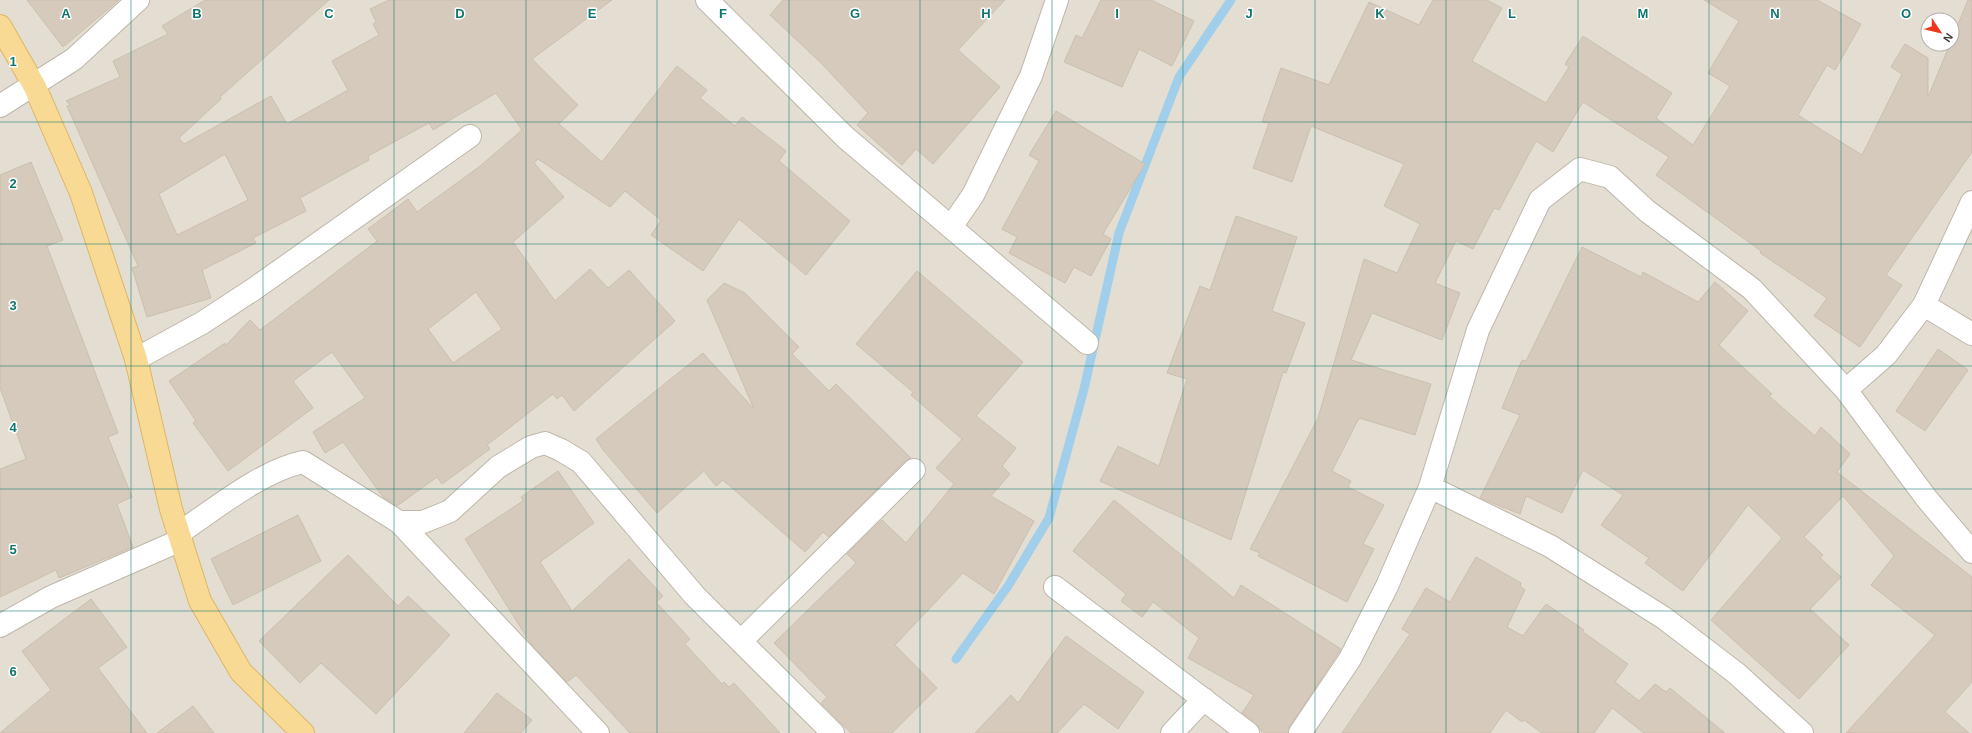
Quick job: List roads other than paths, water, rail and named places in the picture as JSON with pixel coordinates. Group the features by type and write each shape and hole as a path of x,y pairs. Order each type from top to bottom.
{"main road":[{"path":"0,26 33,84 81,193 136,359 171,509 200,601 241,672 303,733"}],"street":[{"path":"0,106 74,59 138,0"},
{"path":"707,0 845,136 1087,343"},
{"path":"951,228 973,195 1031,76 1057,0"},
{"path":"136,359 202,324 254,289 470,136"},
{"path":"1300,733 1350,659 1387,586 1430,487 1482,323 1540,200 1580,169 1610,177 1646,211 1752,289 1846,390 1927,498 1972,552"},
{"path":"1846,390 1886,354 1924,305 1972,202"},
{"path":"1924,305 1972,334"},
{"path":"399,522 423,522 450,510 498,468 531,447 545,443 561,450 581,462 695,596 833,733"},
{"path":"0,626 51,597 180,536 263,478 290,465 303,462 399,522 598,733"},
{"path":"741,641 914,470"},
{"path":"1430,487 1550,546 1664,618 1736,673 1802,733"},
{"path":"1055,587 1248,733"},
{"path":"1172,733 1204,700"}],"waterway":[{"path":"956,659 1008,586 1049,518 1084,389 1119,233 1179,77 1231,0"}]}
